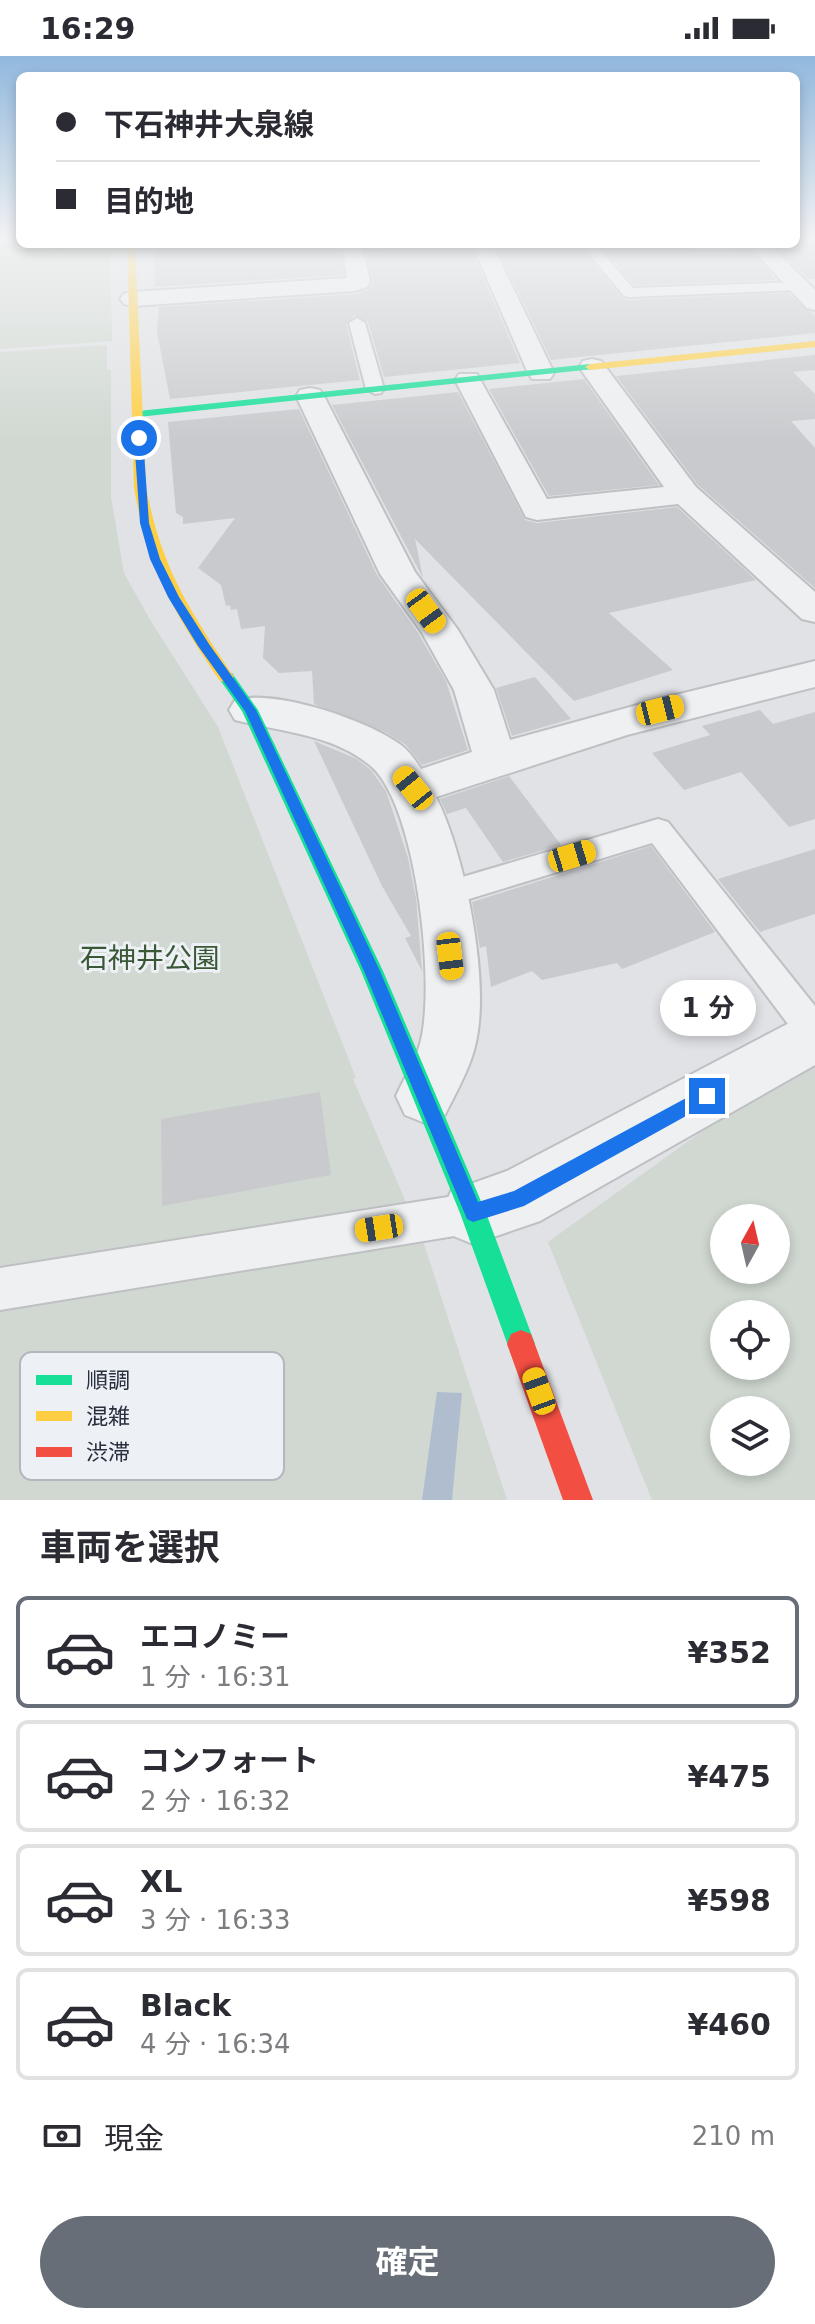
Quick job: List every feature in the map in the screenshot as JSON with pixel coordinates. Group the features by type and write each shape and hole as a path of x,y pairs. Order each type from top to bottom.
{"main road":[{"path":"132,306 140,487 145,523 155,559 173,597 250,710 372,971 473,1213 578,1500"},
{"path":"138,414 815,344"}],"street":[{"path":"511,306 541,373"},
{"path":"592,367 685,494 815,611"},
{"path":"468,380 537,510 685,494"},
{"path":"310,396 398,574 439,630 474,690 495,759"},
{"path":"413,788 639,715 815,674"},
{"path":"250,710 292,715 332,729 388,758 413,788 443,895 454,986 449,1041 425,1096"},
{"path":"473,1213 518,1199 815,1035"}],"lane":[{"path":"357,323 375,389"},
{"path":"443,895 658,830 815,1035"},
{"path":"0,1289 473,1213"}],"green space":[{"path":"0,306 111,306 112,341 0,349"},
{"name":"石神井公園","path":"107,345 107,369 111,370 111,497 124,573 218,727 356,1078 353,1079 424,1244 507,1500 0,1500 0,352"},
{"path":"815,1050 815,1500 652,1500 548,1242"}],"water":[{"path":"437,1392 462,1393 452,1500 422,1500"}],"building":[{"path":"496,306 520,363 384,377 368,322 355,315 346,324 360,380 170,399 157,332 159,307"},
{"path":"525,306 804,306 815,316 815,333 551,360"},
{"path":"815,355 815,370 793,372 815,394 815,419 791,421 815,448 815,588 698,485 616,376"},
{"path":"584,379 659,485 549,496 489,389"},
{"path":"458,392 525,520 537,523 677,507 756,580 609,613 673,670 574,701 415,539 423,578 332,405"},
{"path":"299,409 377,575 418,633 446,681 468,750 422,765 406,745 387,733 314,704 312,671 279,673 263,658 265,626 241,629 237,609 231,610 230,605 226,606 221,585 198,568 235,518 183,524 183,517 176,513 168,422"},
{"path":"535,677 571,719 512,736 496,688"},
{"path":"760,710 773,724 815,712 815,819 789,827 741,772 684,790 652,753 710,735 702,726"},
{"path":"314,741 357,759 371,770 386,791 408,858 416,898 422,971 405,938 411,936 382,886"},
{"path":"509,776 561,845 503,862 466,808 447,814 440,799"},
{"path":"651,846 715,932 622,969 617,963 542,980 532,971 491,987 486,946 480,948 472,902"},
{"path":"815,849 815,914 760,932 718,879"},
{"path":"320,1092 331,1175 162,1206 161,1119"}],"traffic: fast":[{"path":"138,414 590,367"},
{"path":"226,677 250,710 372,971 473,1213 521,1344"}],"traffic: slow":[{"path":"133,306 140,487 145,516 160,565 181,610 226,677"},
{"path":"590,367 815,344"}],"traffic: jam":[{"path":"521,1344 578,1500"}],"route":[{"path":"139,438 140,487 145,523 155,559 173,597 250,710 372,971 473,1213 518,1199 707,1096"}]}
